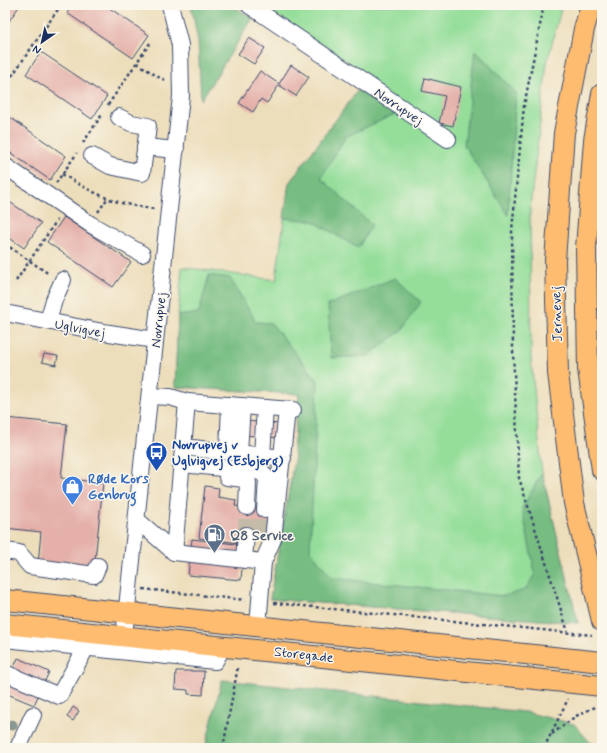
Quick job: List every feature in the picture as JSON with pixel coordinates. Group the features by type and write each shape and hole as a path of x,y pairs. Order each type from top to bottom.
{"main road":[{"name":"Jernevej","path":"590,5 564,133 555,261 558,373 574,503 599,628"},
{"path":"602,94 594,140 586,248 588,369 602,470"},
{"name":"Storegade","path":"5,600 602,662"},
{"name":"Storegade","path":"5,624 224,645 602,686"}],"street":[{"name":"Novrupvej","path":"124,636 170,211 181,84 180,45 170,5"},
{"name":"Novrupvej","path":"249,5 448,139"},
{"path":"92,156 110,166 142,173 148,126 131,123 119,117"},
{"path":"145,147 176,150"},
{"path":"5,166 90,224 142,254"},
{"path":"48,322 54,300 63,280"},
{"name":"Uglvigvej","path":"5,313 48,322 155,340"},
{"path":"150,396 170,397 187,402 264,408"},
{"path":"174,552 187,402"},
{"path":"255,561 273,539 256,455 264,408"},
{"path":"256,455 264,408"},
{"path":"256,455 264,408"},
{"path":"183,447 256,455"},
{"path":"182,468 244,479 249,487 247,508"},
{"path":"182,468 262,472 267,479 265,510"},
{"path":"137,520 174,552 255,561"},
{"path":"253,536 260,602 258,626"},
{"path":"5,551 19,553 30,566 94,575 98,566"},
{"path":"5,639 215,661 224,645"},
{"path":"5,674 59,696 86,648"},
{"path":"18,748 32,715"}],"path":[{"path":"5,86 61,5"},
{"path":"544,5 524,106 512,230 513,351 519,478 568,632"},
{"path":"48,195 150,43"},
{"path":"137,63 160,78 181,84"},
{"path":"62,174 92,193 107,199 129,206 170,211"},
{"path":"16,281 66,207"},
{"path":"5,244 63,280"},
{"path":"129,588 568,632 599,628"},
{"path":"223,748 239,661"},
{"path":"544,748 568,699"},
{"path":"552,734 576,716 602,704"}],"green space":[{"path":"191,5 231,5 253,18 201,100 198,41"},
{"path":"261,5 562,5 547,63 530,207 531,358 542,473 578,623 270,599 295,456 293,451 299,394 175,387 182,267 276,280 289,183 369,76"},
{"path":"475,50 516,93 508,215 464,145"},
{"path":"358,90 395,114 345,137 321,178 372,225 358,248 313,221 284,218 289,183"},
{"path":"209,275 230,278 256,322 271,323 318,381 310,550 332,578 504,596 525,590 535,574 522,508 542,473 578,623 270,599 295,456 293,451 299,394 175,387 178,316 199,313"},
{"path":"395,278 421,302 402,330 368,356 331,358 328,305"},
{"path":"222,680 525,712 574,724 595,748 205,748"}],"building":[{"path":"5,5 20,5 5,27"},
{"path":"73,5 105,5 149,35 133,58 67,13"},
{"path":"249,38 265,48 254,64 238,54"},
{"path":"41,52 107,96 92,119 26,74"},
{"path":"291,65 309,77 296,96 279,85 267,103 261,99 253,112 239,103 260,71 279,84"},
{"path":"425,78 461,87 453,126 439,123 445,96 422,91"},
{"path":"5,114 66,156 50,180 5,149"},
{"path":"5,199 41,223 24,248 5,235"},
{"path":"64,217 131,262 113,287 47,242"},
{"path":"44,354 58,356 56,365 42,362"},
{"path":"5,418 67,424 61,478 103,483 94,570 38,564 41,532 5,528"},
{"path":"222,419 292,425 291,439 220,433"},
{"path":"205,486 219,488 218,497 236,500 235,506 273,511 270,537 240,534 239,543 199,538"},
{"path":"192,539 244,545 241,580 188,575"},
{"path":"18,658 49,672 34,705 5,693 5,688"},
{"path":"176,671 204,671 203,695 188,694 188,690 175,689"},
{"path":"73,707 79,711 73,721 67,717"}],"tunnel":[{"path":"246,535 247,507"},
{"path":"261,536 265,510"}],"place":[{"name":"Novrupvej v Uglvigvej (Esbjerg)","path":"157,472"},
{"name":"Røde Kors Genbrug","path":"73,506"},
{"name":"Q8 Service","path":"215,554"}]}
